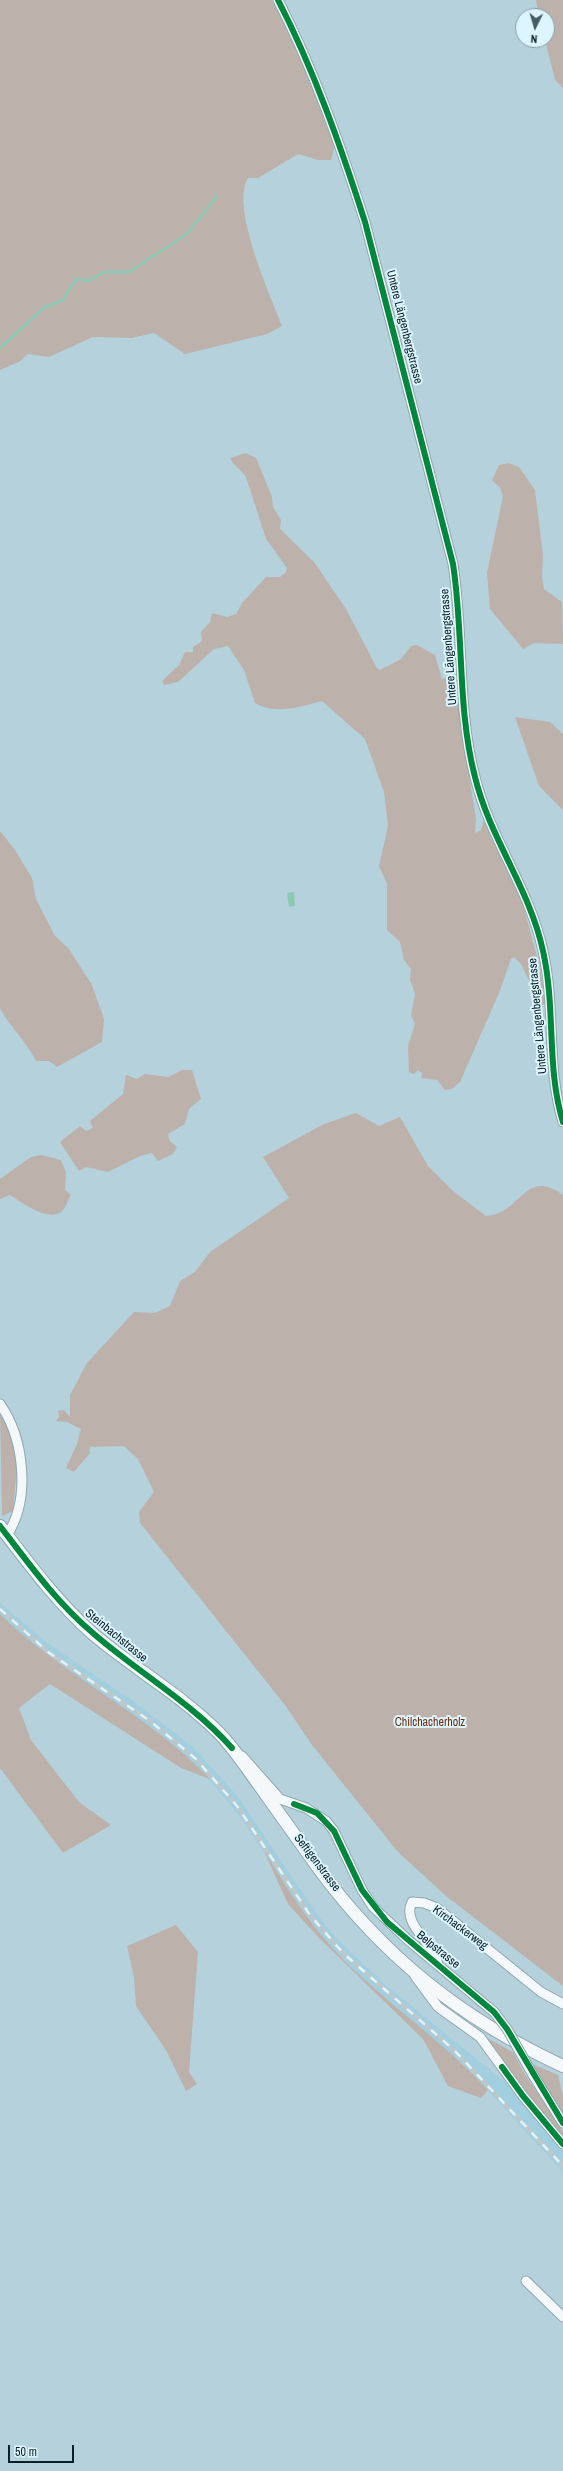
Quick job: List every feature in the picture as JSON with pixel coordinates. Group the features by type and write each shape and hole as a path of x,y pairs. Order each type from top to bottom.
{"main road":[{"name":"Steinbachstrasse","path":"4,1531 41,1579 82,1624 197,1713 232,1748"},
{"name":"Seftigenstrasse","path":"232,1748 321,1871 355,1912 411,1970 444,1998 480,2022 563,2066"}],"street":[{"name":"Untere Längenbergstrasse","path":"278,0 296,37 348,168 380,279 453,564 462,635 465,715 475,778 492,827 529,903 544,953 550,999 552,1063 563,1122"},
{"path":"0,1404 12,1424 20,1451 19,1511 4,1531"},
{"name":"Belpstrasse","path":"232,1748 253,1765 280,1799 306,1808 326,1821 334,1831 351,1870 373,1907 387,1922 494,2012 507,2028 533,2075 563,2123"},
{"name":"Kirchackerweg","path":"438,1964 436,1953 411,1923 410,1907 412,1902 424,1902 437,1908 541,1992 563,2004"},
{"path":"411,1970 438,2007 480,2037 523,2096 563,2144"},
{"path":"526,2281 563,2317"}],"shaded area":[{"path":"294,892 295,906 289,907 287,893"},
{"path":"0,1603 46,1642 133,1701 193,1747 239,1798 317,1914 336,1938 388,1987 505,2082 563,2150 563,2172 465,2066 363,1978 329,1945 297,1902 241,1818 202,1771 157,1731 58,1664 29,1641 0,1614"}],"green space":[{"path":"0,0 272,0 293,40 335,145 331,160 318,160 298,154 258,178 248,178 244,191 244,209 254,251 282,326 267,334 185,354 154,333 132,338 93,337 49,357 28,354 19,362 0,370"},
{"path":"536,0 563,0 563,88 555,80 547,48 555,48 555,8 538,8"},
{"path":"246,453 256,458 272,497 273,507 281,520 280,529 314,562 346,609 377,668 380,670 401,659 411,646 417,645 435,655 442,679 450,676 459,677 464,743 476,819 475,833 481,830 484,819 492,839 521,897 540,968 545,1004 541,1005 521,964 514,957 511,959 499,993 460,1082 452,1089 445,1090 437,1080 421,1078 422,1073 418,1070 414,1074 409,1072 408,1046 415,1024 411,1015 415,994 410,979 411,969 404,960 400,942 387,930 387,884 379,866 388,826 384,792 365,739 322,701 288,709 271,709 255,703 244,670 228,646 214,649 178,682 164,685 162,681 179,665 185,652 193,652 193,647 202,641 201,632 210,622 212,613 227,617 236,614 242,603 266,577 280,577 286,572 287,568 266,539 246,477 233,464 230,458"},
{"path":"509,463 519,467 535,490 543,555 542,578 544,589 562,602 563,644 534,643 523,649 490,609 487,573 503,496 500,488 492,480 499,465"},
{"path":"515,717 550,722 563,734 563,810 539,786"},
{"path":"0,831 15,850 32,878 36,899 55,936 69,949 92,985 104,1019 102,1042 57,1067 49,1061 36,1061 28,1047 0,1008"},
{"path":"182,1070 192,1070 201,1099 189,1109 185,1124 168,1134 170,1141 177,1147 173,1154 158,1161 152,1153 140,1156 108,1172 86,1167 79,1171 60,1142 80,1126 86,1131 93,1128 90,1121 123,1094 126,1075 137,1079 145,1074 168,1077"},
{"name":"Chilchacherholz","path":"356,1113 379,1126 400,1117 428,1166 453,1191 486,1216 498,1213 508,1208 523,1194 540,1186 550,1188 563,1195 563,1986 446,1896 398,1852 312,1745 285,1705 140,1523 139,1512 154,1492 138,1459 124,1446 90,1447 90,1453 74,1472 66,1468 77,1444 81,1429 67,1422 56,1421 59,1417 58,1411 64,1410 70,1417 70,1395 87,1363 134,1312 155,1313 170,1306 180,1281 195,1272 210,1252 289,1198 263,1157 324,1124"},
{"path":"41,1155 61,1160 66,1173 65,1190 71,1195 63,1210 56,1214 50,1215 35,1210 10,1195 0,1199 0,1179 31,1157"},
{"path":"0,1411 14,1437 17,1466 13,1511 2,1516"},
{"path":"0,1614 51,1657 160,1734 210,1779 181,1768 50,1684 19,1708 31,1740 79,1802 111,1825 63,1853 0,1768"},
{"path":"263,1849 298,1904 328,1943 357,1973 433,2038 488,2090 481,2098 448,2086 423,2039 319,1938 288,1904"},
{"path":"176,1925 198,1952 189,2072 197,2084 186,2091 166,2050 136,2006 134,1977 127,1946"},
{"path":"487,2038 513,2052 524,2073 563,2131 563,2138 504,2065"},
{"path":"532,2064 558,2075 563,2096 563,2115"}],"waterway":[{"path":"0,348 45,307 63,300 76,279 89,281 104,272 129,272 187,234 217,196"}],"railway":[{"path":"0,1609 48,1652 150,1721 196,1759 237,1806 310,1915 343,1953 454,2050 563,2166"}],"cycle path":[{"path":"278,0 315,81 326,109 365,222 453,564 459,618 463,698 469,751 475,777 490,822 529,906 543,951 547,972 555,1080 563,1122"},
{"path":"0,1526 44,1583 81,1622 111,1648 183,1702 232,1748"},
{"path":"294,1804 317,1813 334,1831 362,1890 387,1922 494,2012 507,2029 563,2123"},
{"path":"502,2067 523,2096 563,2144"}]}
